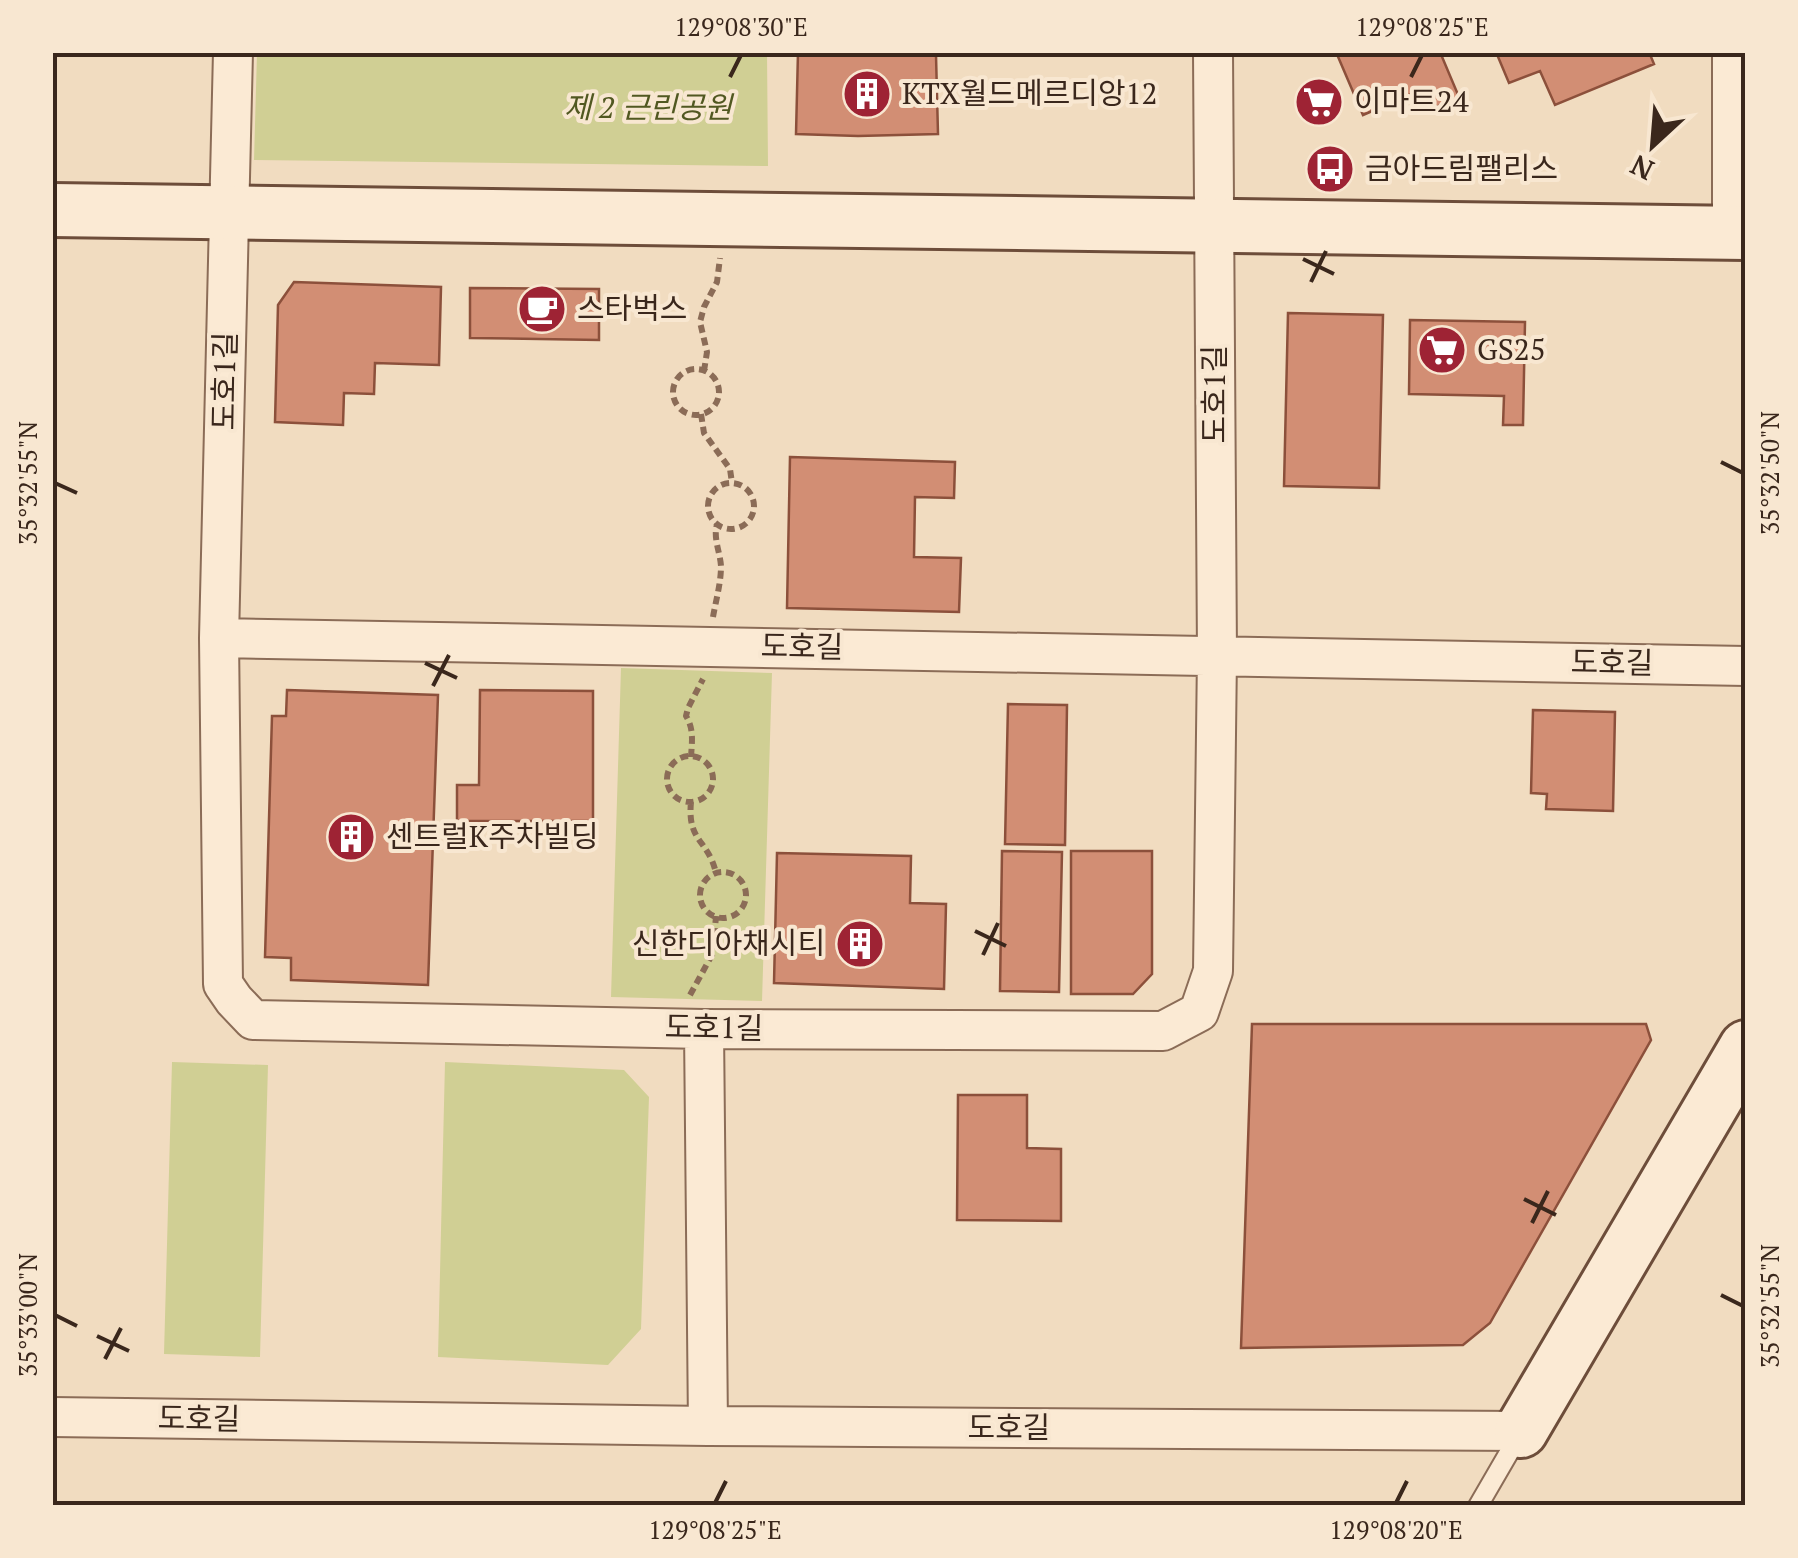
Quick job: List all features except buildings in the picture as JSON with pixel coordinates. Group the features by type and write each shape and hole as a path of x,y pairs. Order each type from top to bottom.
{"street":[{"name":"도호1길","path":"234,52 219,638 223,984 234,1000 254,1020 688,1028 1163,1030 1199,1012 1213,971 1217,655 1213,52"},
{"path":"52,210 1739,233 1732,52"},
{"name":"도호길","path":"219,638 1746,666"},
{"path":"688,1028 708,1426"},
{"path":"1522,1431 1746,1047"},
{"name":"도호길","path":"52,1416 708,1426 1522,1431"}],"lane":[{"path":"1478,1506 1522,1431"}],"path":[{"path":"704,371 707,352 700,322 718,282 724,220"},
{"path":"696,369 704,371 716,381 718,396 711,409 688,414 674,399 677,378 696,369"},
{"path":"700,414 704,434 730,469 732,483"},
{"path":"732,483 746,489 754,502 752,517 732,528 718,524 708,506 718,486 732,483"},
{"path":"691,756 710,768 712,784 705,796 691,802 676,798 667,779 672,765 691,756"},
{"path":"691,802 692,830 712,857 716,873"},
{"path":"716,873 738,877 746,890 738,912 724,918 704,908 700,894 704,881 716,873"},
{"path":"688,1028 713,953 716,916"}],"green space":[{"name":"제 2 근린공원","path":"257,53 767,53 768,166 254,160"},
{"path":"621,668 772,673 762,1001 611,997"},
{"path":"172,1062 268,1065 260,1357 164,1354"},
{"path":"445,1062 624,1070 649,1097 641,1329 608,1365 438,1357"}],"place":[{"name":"KTX월드메르디앙12","path":"867,94"},
{"name":"이마트24","path":"1319,102"},
{"name":"금아드림팰리스","path":"1330,169"},
{"name":"스타벅스","path":"542,309"},
{"name":"GS25","path":"1442,350"},
{"name":"센트럴K주차빌딩","path":"351,837"},
{"name":"신한디아채시티","path":"860,944"}]}
